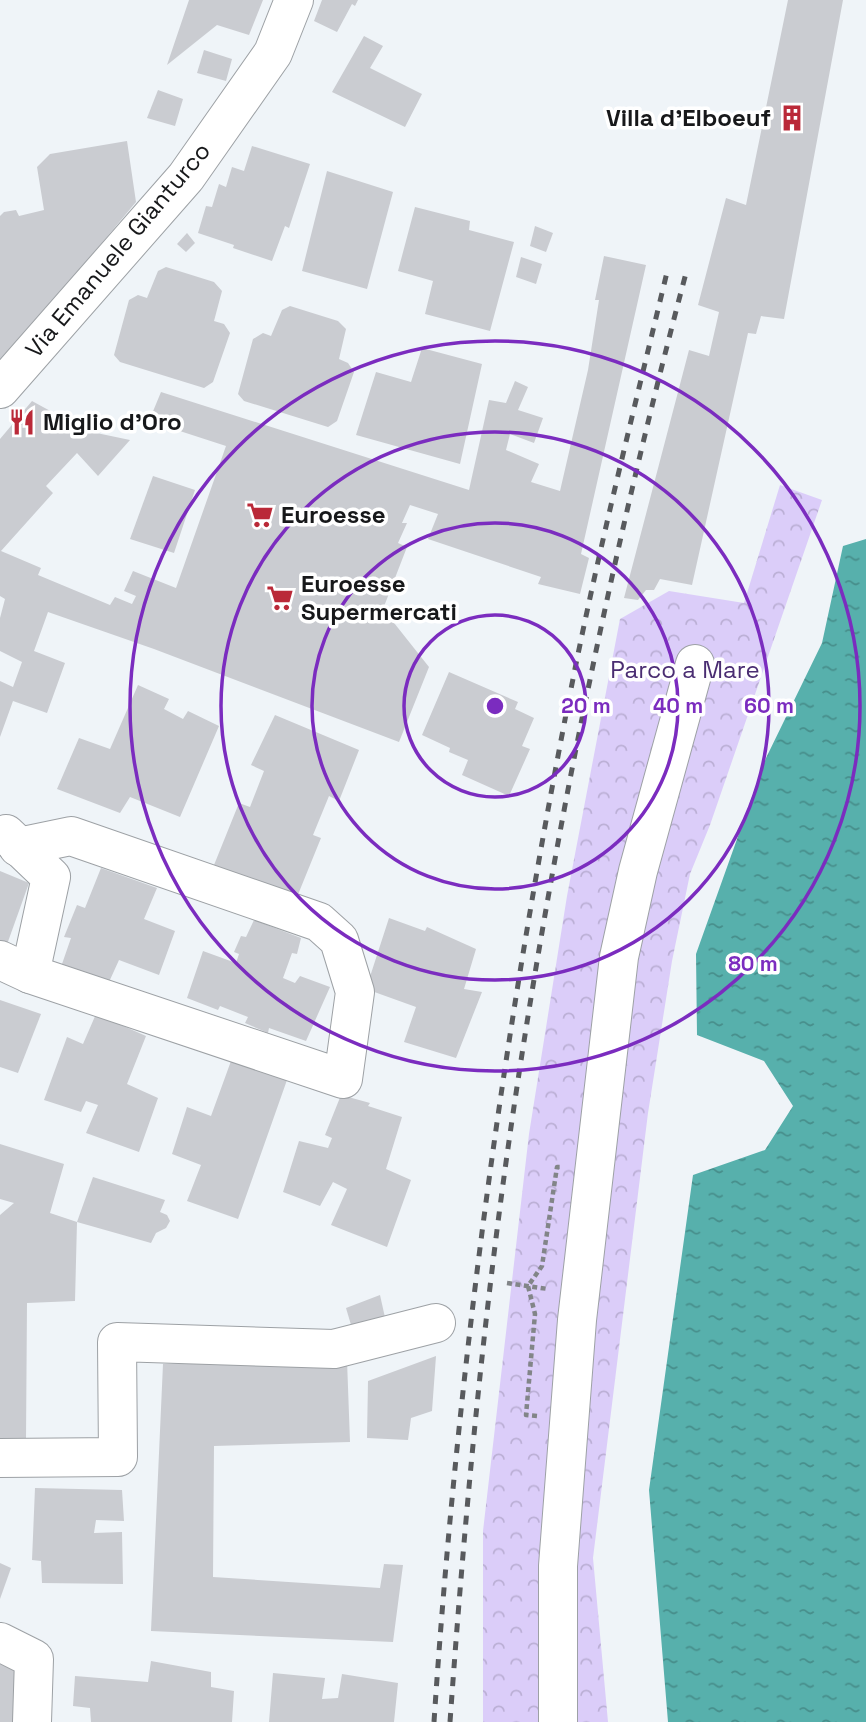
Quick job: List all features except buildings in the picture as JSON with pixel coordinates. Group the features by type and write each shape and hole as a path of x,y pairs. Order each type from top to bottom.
{"street":[{"name":"Via Emanuele Gianturco","path":"0,389 186,177 273,53 294,0"},
{"path":"558,1722 558,1566 577,1320 619,957 638,871 695,664"},
{"path":"71,836 319,922 339,940 355,992 343,1079 15,967 51,877 9,837 71,836"},
{"path":"0,1458 118,1457 117,1342 334,1349 436,1323"},
{"path":"0,1642 34,1659 32,1722"}],"path":[{"path":"507,1283 528,1286"}],"green space":[{"name":"Parco a Mare","path":"780,485 822,500 710,825 690,874 672,961 648,1113 593,1558 608,1722 483,1722 483,1531 529,1134 567,896 620,619 669,591 744,603"}],"water":[{"path":"866,539 866,1722 668,1722 649,1490 693,1175 765,1150 793,1106 764,1061 697,1035 696,954 766,758 822,643 843,546"}],"railway":[{"path":"434,1722 469,1334 524,949 581,640 668,268"},
{"path":"450,1722 482,1354 527,1025 564,809 608,593 686,273"}],"place":[{"name":"Villa d'Elboeuf","path":"792,118"},
{"name":"Miglio d'Oro","path":"22,422"},
{"name":"Euroesse","path":"260,515"},
{"name":"Euroesse Supermercati","path":"280,598"}]}
